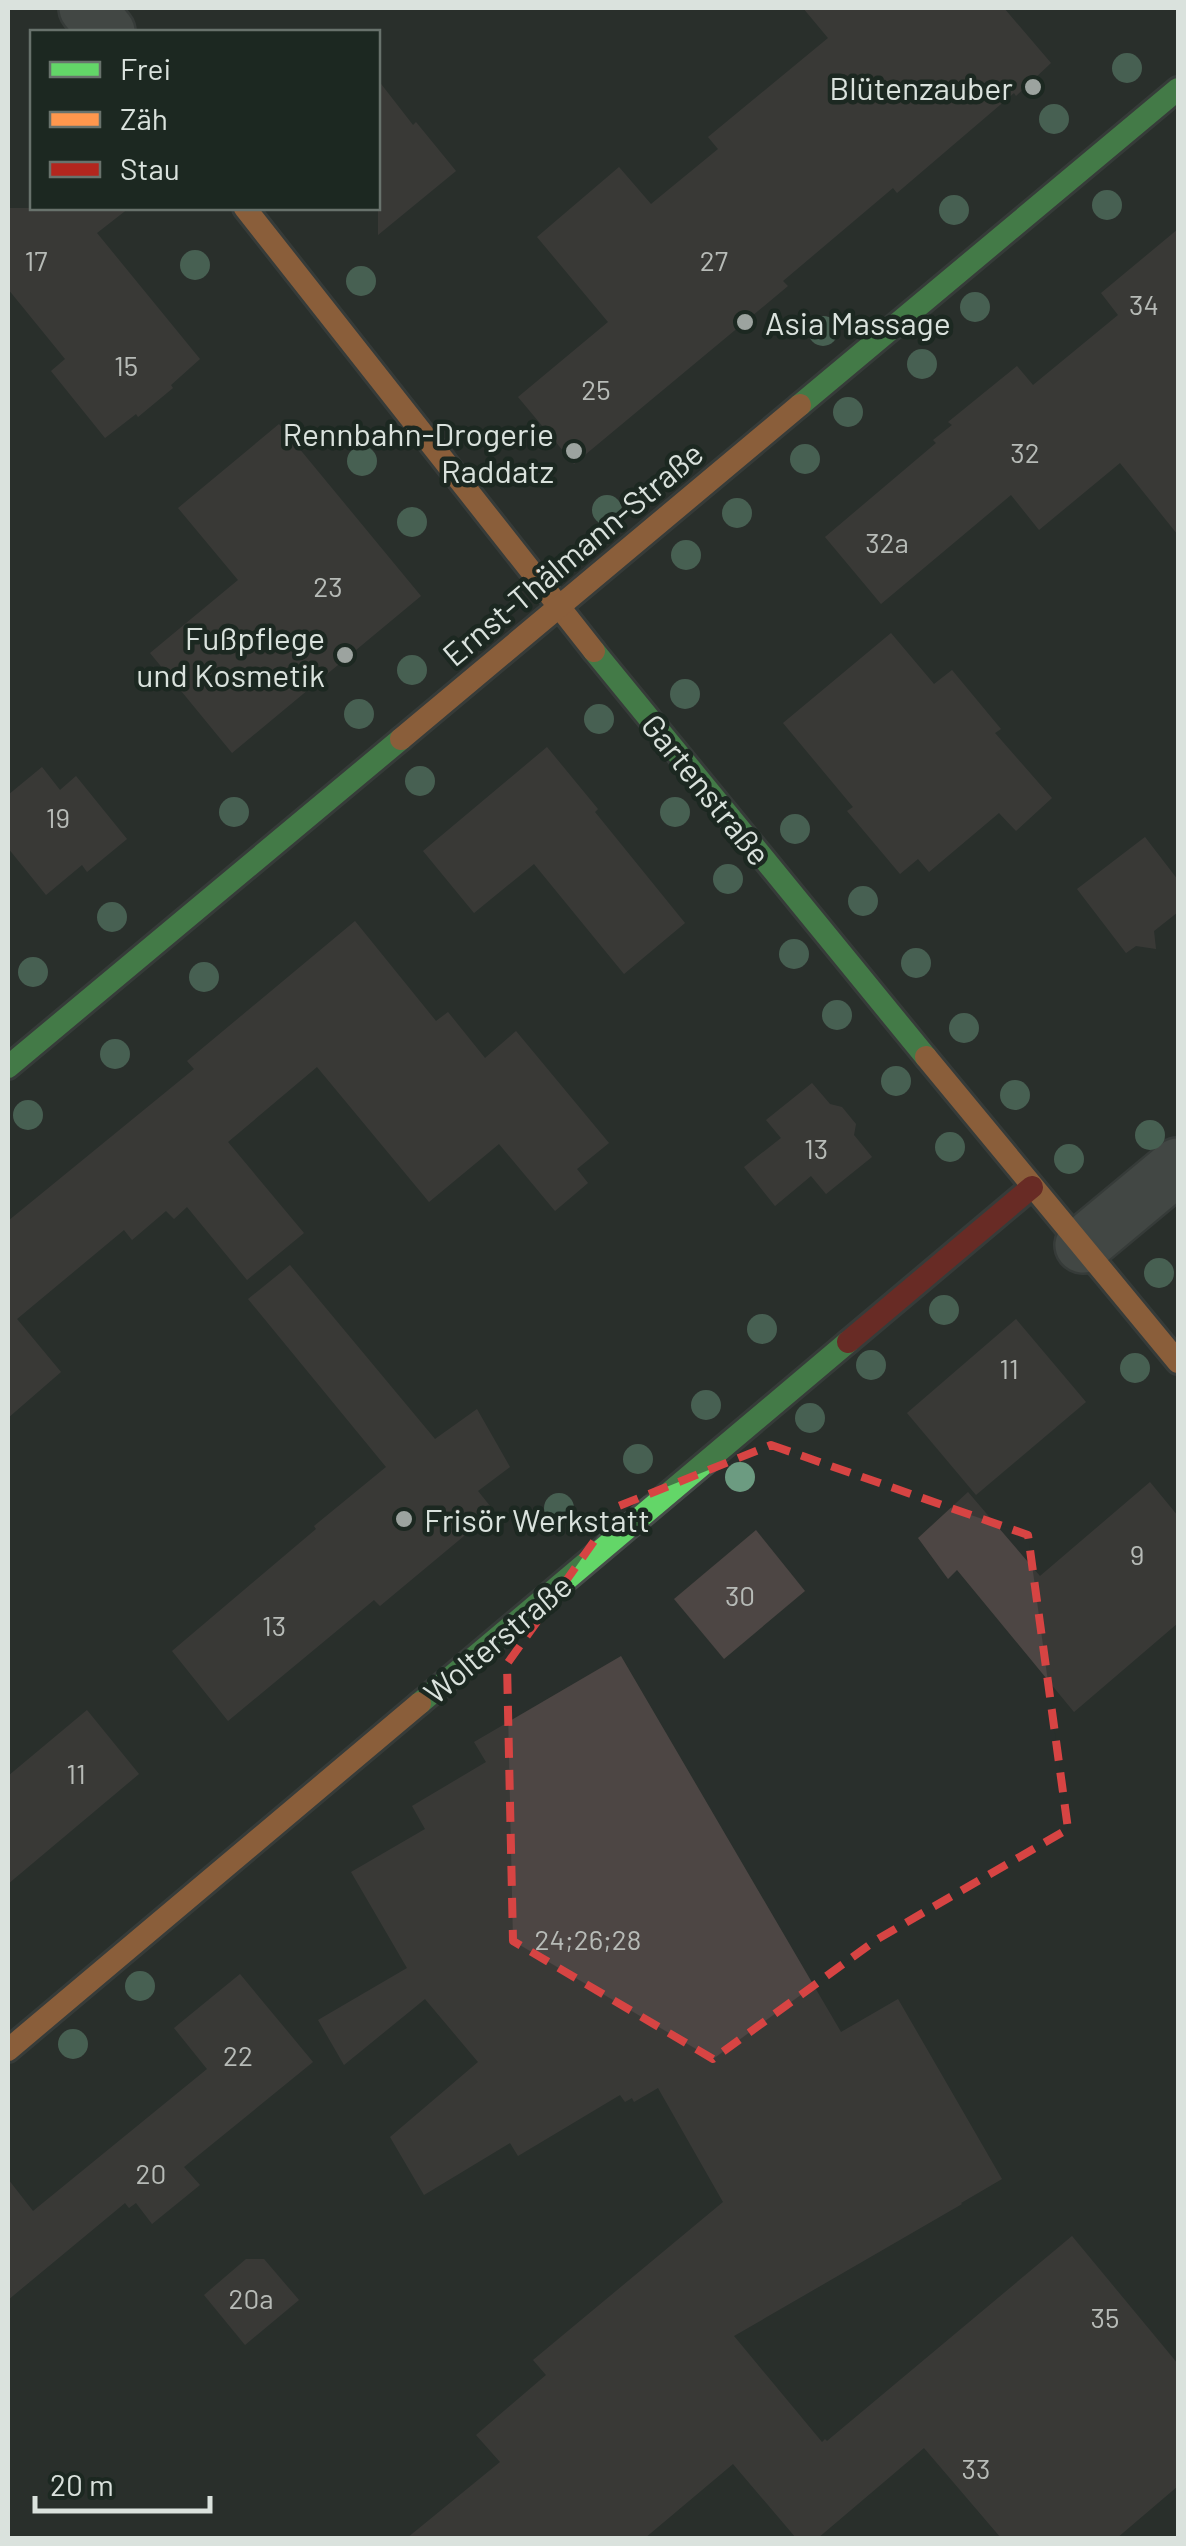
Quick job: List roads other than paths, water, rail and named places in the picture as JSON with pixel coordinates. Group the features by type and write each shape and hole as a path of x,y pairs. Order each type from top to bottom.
{"street":[{"path":"87,8 105,30"},
{"name":"Ernst-Thälmann-Straße","path":"8,1067 1178,89"},
{"name":"Gartenstraße","path":"247,210 558,607 1178,1362"},
{"path":"1083,1246 1178,1166"},
{"name":"Wolterstraße","path":"8,2050 1032,1187"}],"place":[{"name":"Blütenzauber","path":"1033,87"},
{"name":"Asia Massage","path":"745,322"},
{"name":"Rennbahn-Drogerie Raddatz","path":"574,451"},
{"name":"Fußpflege und Kosmetik","path":"345,655"},
{"name":"Frisör Werkstatt","path":"404,1519"}]}
